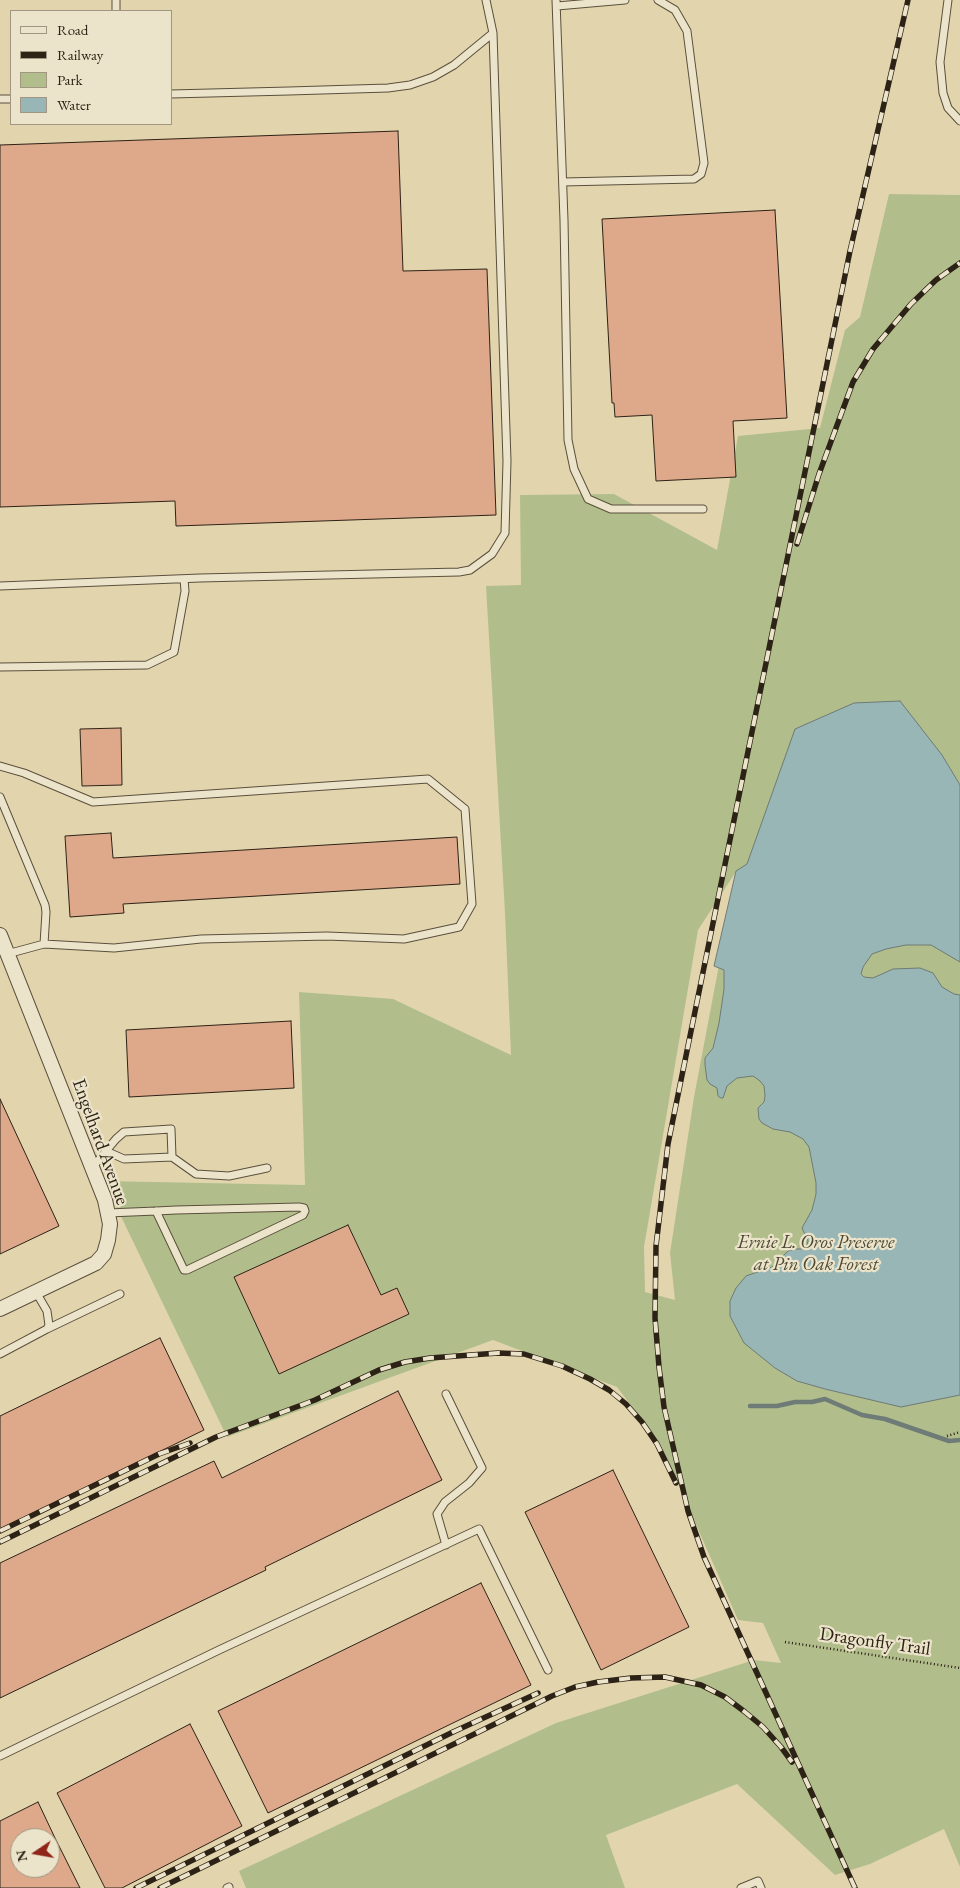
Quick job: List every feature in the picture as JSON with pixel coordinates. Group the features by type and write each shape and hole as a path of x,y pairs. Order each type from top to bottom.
{"street":[{"name":"Engelhard Avenue","path":"0,935 105,1200 110,1224 104,1254 96,1262 0,1309"}],"lane":[{"path":"0,586 459,572 470,570 492,554 505,533 507,461 493,33 486,0"},
{"path":"625,0 556,3 563,182 568,440 574,469 588,499 611,510 703,508"},
{"path":"563,182 694,179 701,174 704,163 687,31 675,10 658,0"},
{"path":"948,0 940,62 948,108 960,121"},
{"path":"172,94 339,90 410,85 433,77 454,65 493,33"},
{"path":"0,667 146,665 174,652 185,591 184,579"},
{"path":"0,766 24,773 93,802 428,780 465,809 472,904 459,927 404,939 327,936 201,938 114,948 44,944 7,954"},
{"path":"0,798 45,905 44,944"},
{"path":"92,1168 124,1132 171,1129 172,1156"},
{"path":"106,1151 124,1159 172,1156 196,1174 229,1176 267,1168"},
{"path":"108,1213 156,1211 299,1206 304,1208 305,1211 303,1215 188,1270 184,1270 156,1211"},
{"path":"36,1292 47,1311 48,1329"},
{"path":"0,1354 120,1294"},
{"path":"446,1394 482,1468 469,1483 445,1502 437,1514 446,1545"},
{"path":"0,1756 219,1650 479,1529 548,1670"},
{"path":"741,1888 758,1881 761,1888"}],"path":[{"path":"947,1436 960,1432"},
{"name":"Dragonfly Trail","path":"785,1642 960,1668"}],"green space":[{"name":"Ernie L. Oros Preserve at Pin Oak Forest","path":"889,194 960,195 960,1867 944,1829 870,1864 835,1875 737,1784 606,1835 625,1888 246,1888 239,1871 556,1723 754,1660 781,1663 763,1623 738,1620 661,1445 617,1387 493,1340 227,1437 104,1181 305,1185 299,992 393,999 511,1055 505,913 486,586 521,585 520,495 614,494 717,550 738,436 820,428 845,330 860,317","holes":["737,870 694,1097 670,1253 675,1300 645,1292 644,1247 698,930"]}],"water":[{"path":"900,701 942,755 960,785 960,962 931,945 906,945 872,954 863,967 861,974 864,977 873,978 893,969 920,968 933,973 942,987 954,994 960,995 960,1395 901,1407 797,1381 775,1368 744,1343 730,1316 730,1301 736,1288 746,1276 772,1267 788,1251 806,1249 808,1241 802,1228 812,1210 816,1194 816,1183 809,1147 803,1139 790,1132 773,1129 762,1123 759,1119 758,1108 764,1102 765,1096 764,1086 760,1081 753,1076 737,1078 727,1086 723,1098 721,1098 718,1096 717,1088 707,1080 705,1065 705,1058 713,1048 719,1023 724,989 724,970 714,966 736,871 747,864 795,729 854,703"}],"building":[{"path":"398,131 403,271 487,269 496,515 176,526 175,501 0,507 0,145"},
{"path":"775,210 787,418 733,421 736,477 656,481 652,415 615,417 614,403 612,403 602,219"},
{"path":"121,728 122,785 82,786 80,729"},
{"path":"111,833 113,858 457,837 460,884 123,904 124,913 70,917 65,836"},
{"path":"291,1021 294,1088 129,1097 126,1030"},
{"path":"0,1099 59,1226 0,1254"},
{"path":"348,1225 381,1295 397,1288 409,1314 279,1374 234,1277"},
{"path":"160,1338 204,1430 0,1529 0,1416"},
{"path":"398,1391 442,1480 265,1567 266,1570 0,1698 0,1563 214,1461 222,1478"},
{"path":"613,1470 689,1627 601,1670 525,1512"},
{"path":"481,1583 531,1685 268,1813 218,1711"},
{"path":"190,1724 242,1826 122,1888 105,1888 57,1793"},
{"path":"38,1802 50,1828 10,1828 10,1878 60,1878 60,1848 80,1888 0,1888 0,1821"}],"waterway":[{"path":"750,1406 777,1406 825,1399 862,1415 885,1419 949,1441 960,1440"}],"railway":[{"path":"855,1888 704,1557 688,1511 664,1407 659,1367 655,1318 656,1246 668,1144 850,251 908,0"},
{"path":"797,544 819,474 853,382 873,349 911,304 936,280 960,263"},
{"path":"0,1542 216,1437 315,1400 379,1370 405,1362 430,1358 498,1353 524,1354 562,1366 590,1379 609,1390 626,1404 642,1422 657,1444 676,1483"},
{"path":"0,1531 159,1454 190,1443"},
{"path":"160,1888 552,1696 575,1687 598,1682 631,1678 665,1677 701,1685 725,1697 763,1727 792,1762"},
{"path":"136,1888 453,1732 538,1693"}]}
